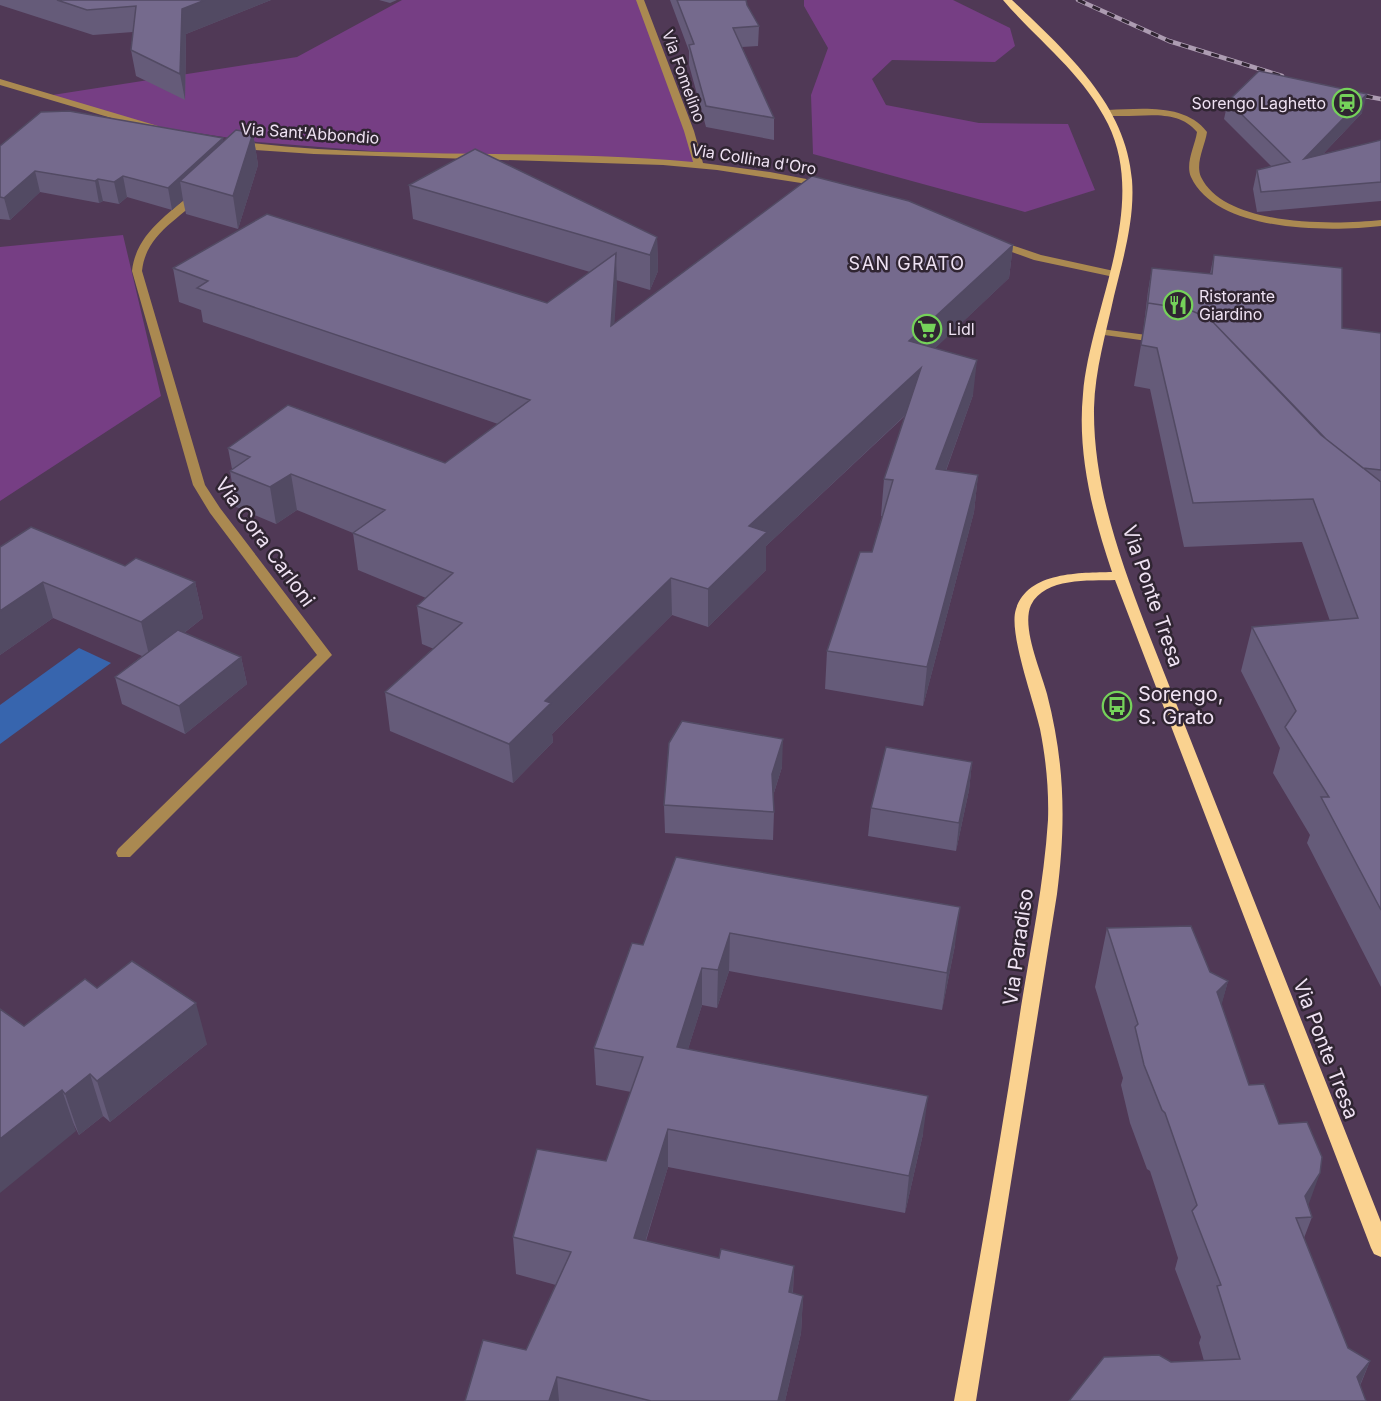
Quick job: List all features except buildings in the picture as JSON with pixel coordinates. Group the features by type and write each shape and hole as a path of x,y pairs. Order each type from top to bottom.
{"main road":[{"name":"Via Ponte Tresa","path":"1007,0 1090,84 1108,113 1121,148 1127,180 1127,200 1114,274 1089,384 1088,440 1098,494 1120,576 1381,1248"},
{"name":"Via Paradiso","path":"965,1401 1007,1166 1050,871 1056,794 1052,752 1044,708 1020,624 1020,612 1030,594 1041,586 1066,579 1120,576"}],"street":[{"name":"Via Fomelino","path":"640,0 689,131 698,163"},
{"path":"0,82 167,131"},
{"path":"1108,113 1168,114 1195,123 1202,132 1194,163 1199,183 1219,200 1242,211 1301,225 1343,227 1381,223"},
{"name":"Via Sant'Abbondio","path":"228,142 250,146 361,153 519,158"},
{"path":"236,159 250,146"},
{"name":"Via Collina d'Oro","path":"519,158 698,163 785,176 836,188"},
{"name":"Via Cora Carloni","path":"124,853 294,682 325,655 215,510 199,485 137,271 136,258 144,245 211,182"},
{"path":"982,238 1038,258 1114,274"},
{"path":"1101,332 1172,342"}],"shaded area":[{"path":"402,0 640,0 698,163 420,155 257,142 143,125 46,96 297,57"},
{"path":"804,0 953,0 1010,28 1015,46 995,62 892,60 872,79 886,105 979,123 1068,124 1095,190 1025,212 813,154 811,95 828,48 804,6"},
{"path":"123,235 161,396 0,501 0,247"}],"water":[{"path":"79,648 111,663 0,744 0,705"}],"railway":[{"path":"1078,0 1169,41 1282,76"},
{"path":"1349,93 1381,99"}],"place":[{"name":"Sorengo Laghetto","path":"1347,103"},
{"name":"Ristorante Giardino","path":"1178,305"},
{"name":"Lidl","path":"927,329"},
{"name":"Sorengo, S. Grato","path":"1117,706"}],"district":[{"name":"SAN GRATO","path":"907,264"}]}
